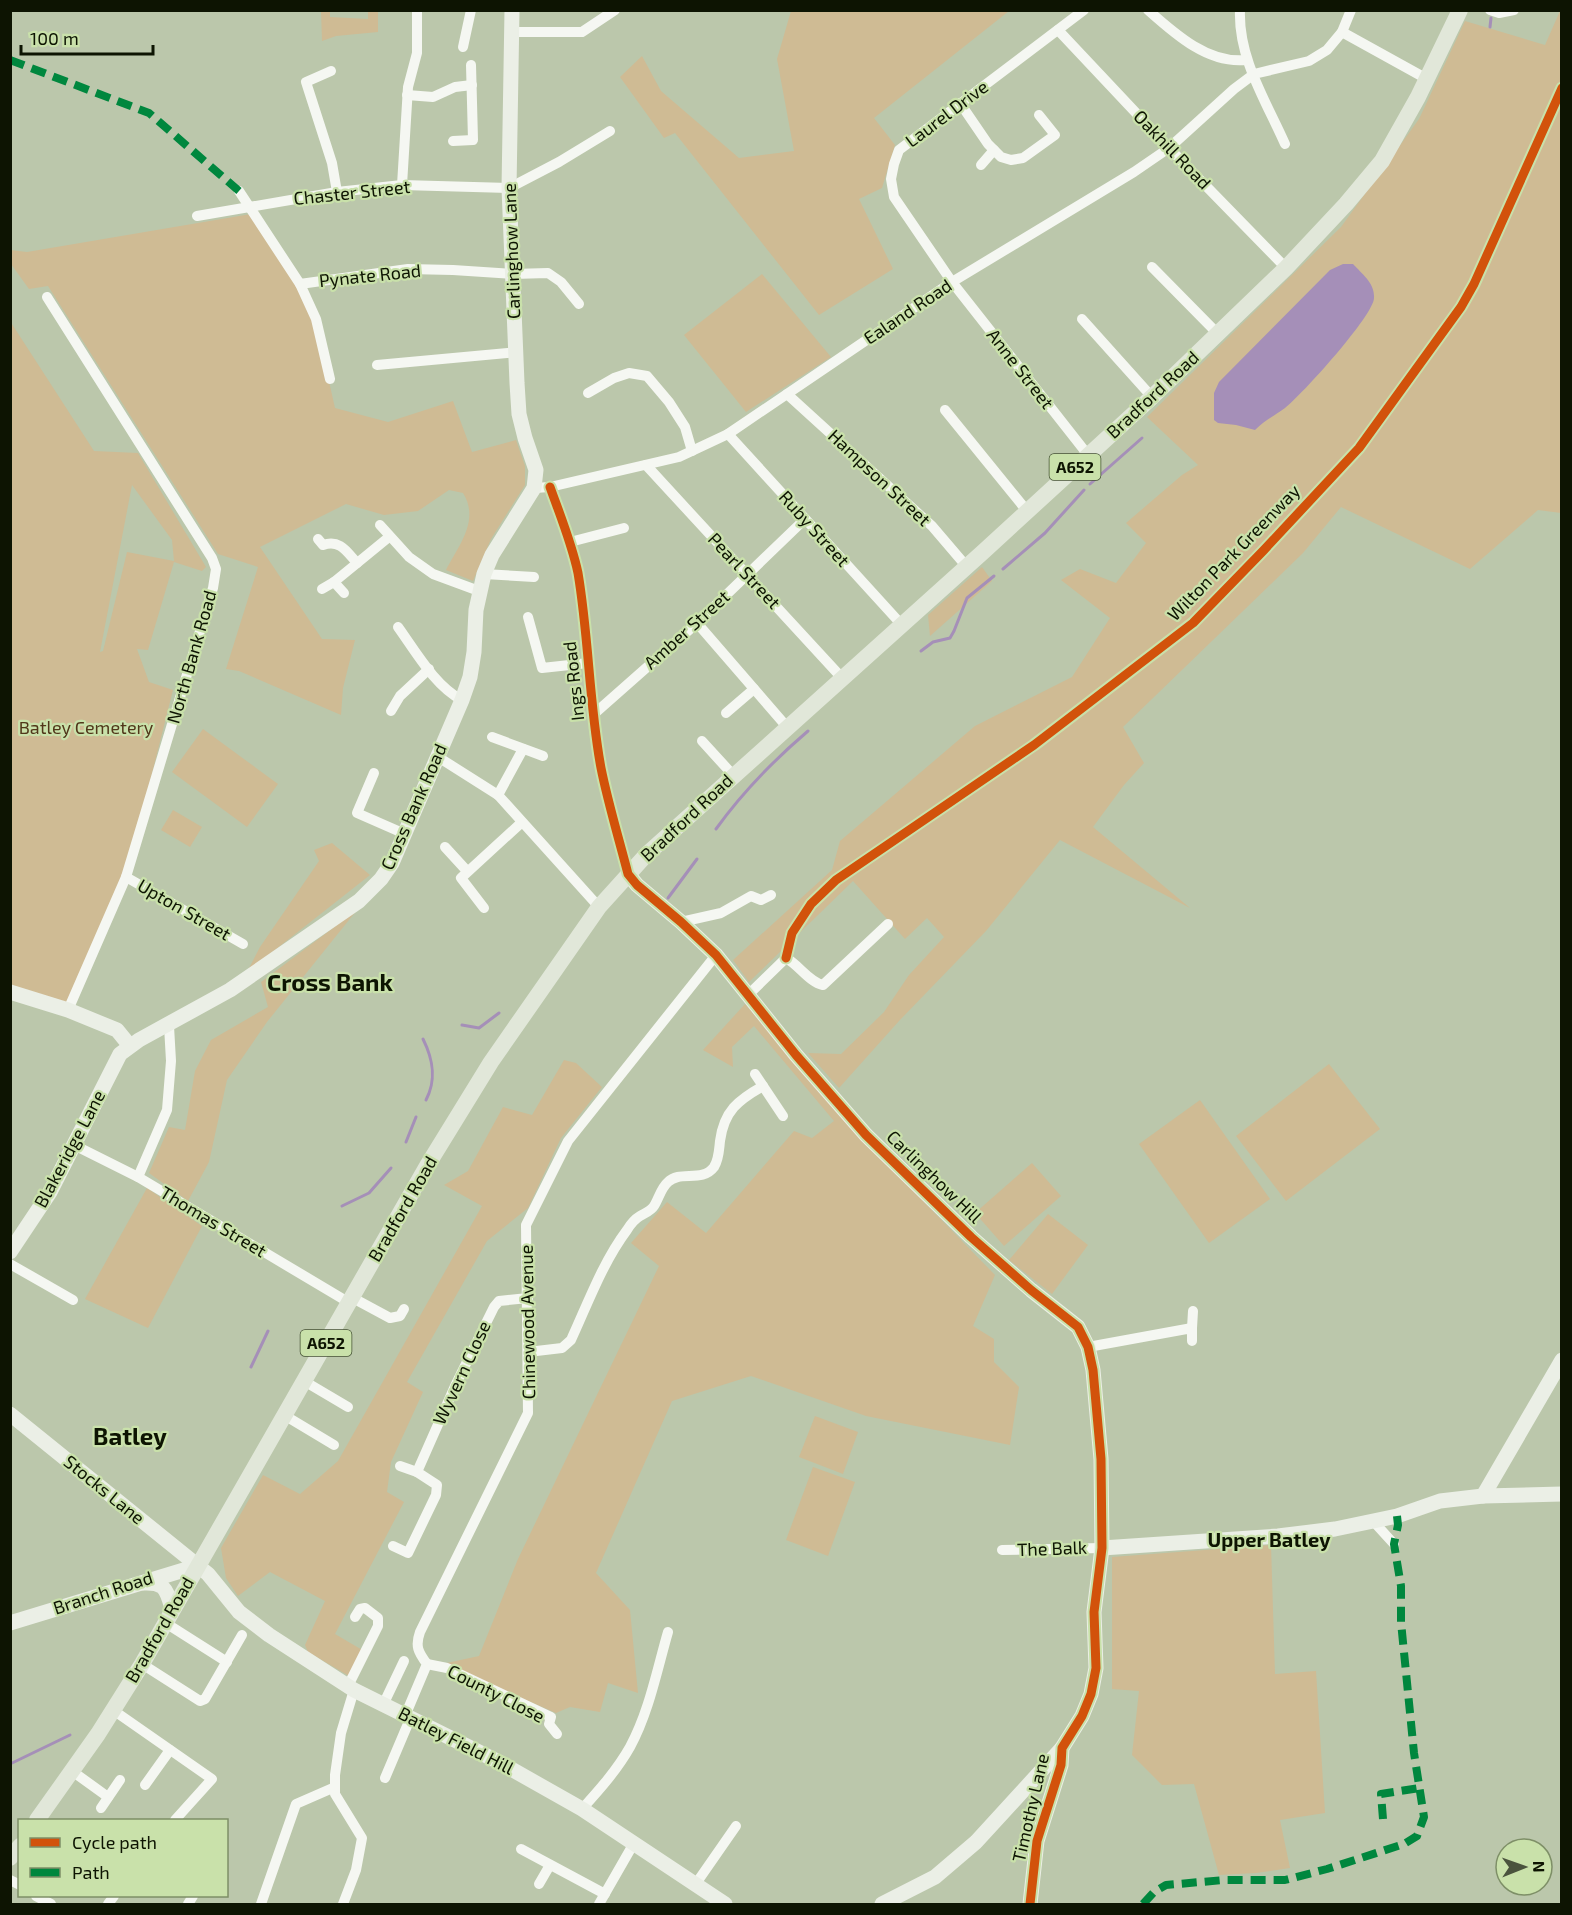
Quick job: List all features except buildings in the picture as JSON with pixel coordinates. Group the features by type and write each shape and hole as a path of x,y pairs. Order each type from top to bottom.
{"main road":[{"name":"Bradford Road","path":"38,1819 142,1664 427,1166 491,1062 599,907 646,855 967,567 1152,397 1286,268 1346,204 1382,161 1427,79 1460,10"}],"street":[{"path":"402,185 407,95 417,53 417,10"},
{"path":"463,47 471,10"},
{"name":"Carlinghow Lane","path":"512,10 509,188 519,414 536,470 534,488"},
{"path":"597,10 597,22"},
{"path":"512,32 582,32 615,10"},
{"name":"Laurel Drive","path":"952,282 894,197 891,179 899,150 1084,10"},
{"path":"1148,10 1169,29 1203,52 1233,61 1246,60"},
{"path":"1240,10 1241,37 1246,60 1285,144"},
{"path":"1254,74 1309,61 1328,50 1342,32 1351,10"},
{"path":"1490,10 1498,13 1514,10"},
{"name":"Oakhill Road","path":"1058,30 1286,268"},
{"path":"1342,32 1427,79"},
{"path":"453,141 473,140 471,65"},
{"path":"331,71 306,82 332,163 336,192"},
{"name":"Ealand Road","path":"534,488 550,487 679,457 728,434 952,282 1134,172 1169,148 1234,89 1254,74"},
{"path":"407,95 433,97 455,87 472,85"},
{"path":"960,103 1001,158 1011,160 1023,158 1055,135 1039,115"},
{"path":"509,188 559,162 610,131"},
{"path":"981,165 994,150"},
{"name":"Chaster Street","path":"197,216 336,192 402,185 509,188"},
{"path":"239,191 300,284 316,319 330,379"},
{"path":"1152,267 1218,334"},
{"name":"Pynate Road","path":"300,284 408,269 513,274 548,273 561,282 579,304"},
{"name":"Anne Street","path":"952,282 1088,455"},
{"name":"North Bank Road","path":"47,297 212,558 216,569 210,599 126,877 68,1011"},
{"path":"1082,319 1152,397"},
{"path":"377,365 517,352"},
{"path":"588,393 614,378 629,373 647,376 669,402 685,427 692,451"},
{"name":"Hampson Street","path":"787,394 932,526 967,567"},
{"path":"945,410 1027,511"},
{"name":"Ruby Street","path":"728,434 901,624"},
{"name":"Pearl Street","path":"646,465 842,678"},
{"name":"Ings Road","path":"550,487 570,542 582,602 602,768 628,874"},
{"name":"Cross Bank Road","path":"130,1046 230,990 359,901 387,872 462,700 472,666 476,610 484,574 492,555 534,488"},
{"name":"Amber Street","path":"594,714 697,623 805,519"},
{"path":"380,525 409,556 433,574 479,591"},
{"path":"570,542 624,528"},
{"path":"322,589 334,582 389,537"},
{"path":"318,539 323,545 330,543 340,545 357,563"},
{"path":"484,574 534,577"},
{"path":"334,582 344,593"},
{"path":"528,617 542,668 588,663"},
{"path":"697,623 787,727"},
{"path":"398,627 429,669 452,695 462,700"},
{"path":"391,711 400,696 429,669"},
{"path":"726,713 754,689"},
{"path":"492,737 543,756"},
{"path":"702,741 733,775"},
{"path":"498,795 523,749"},
{"path":"438,757 498,795 599,907"},
{"path":"374,773 357,813 405,834"},
{"path":"484,908 461,878 521,823"},
{"path":"446,847 467,872"},
{"name":"Carlinghow Hill","path":"628,874 637,885 716,955 796,1055 866,1135 971,1237 1031,1290 1078,1327 1088,1347 1093,1370 1101,1459 1102,1548"},
{"name":"Upton Street","path":"126,877 243,944"},
{"path":"681,922 721,913 751,896 761,900 771,895"},
{"path":"748,994 786,958 817,984 824,986 888,924"},
{"name":"Chinewood Avenue","path":"427,1664 417,1650 416,1641 528,1413 526,1225 568,1141 716,955"},
{"path":"10,992 117,1030 130,1046"},
{"path":"138,1177 167,1110 171,1061 169,1026"},
{"name":"Blakeridge Lane","path":"10,1252 50,1192 120,1054 130,1046"},
{"path":"755,1074 783,1116"},
{"path":"528,1353 562,1348 571,1340 612,1253 628,1229 638,1217 654,1207 666,1183 672,1179 709,1173 719,1157 724,1122 730,1112 739,1101 763,1086"},
{"name":"Thomas Street","path":"74,1146 138,1177 350,1300 390,1318 400,1316 404,1309"},
{"path":"10,1264 73,1300"},
{"name":"Wyvern Close","path":"417,1472 455,1386 494,1307 499,1301 528,1298"},
{"path":"1192,1311 1192,1341"},
{"path":"1088,1347 1192,1328"},
{"path":"1483,1496 1562,1360"},
{"path":"304,1381 348,1407"},
{"name":"Stocks Lane","path":"10,1414 197,1566"},
{"path":"284,1415 334,1445"},
{"path":"393,1546 408,1553 436,1495 437,1485 417,1472 400,1466"},
{"path":"1102,1548 1278,1536 1335,1529 1397,1516 1440,1501 1483,1496 1562,1494"},
{"path":"1373,1521 1394,1544"},
{"name":"The Balk","path":"1002,1550 1102,1548"},
{"name":"Timothy Lane","path":"1030,1905 1037,1841 1061,1765 1062,1748 1082,1716 1091,1694 1096,1668 1094,1612 1102,1548"},
{"name":"Branch Road","path":"10,1623 197,1566"},
{"name":"Batley Field Hill","path":"197,1566 208,1574 239,1612 302,1657 351,1688 497,1761 582,1809 725,1905"},
{"path":"136,1583 152,1582 161,1585 166,1590 168,1615 227,1662"},
{"path":"343,1905 356,1870 362,1838 335,1794 341,1733 351,1688 378,1626 378,1618 365,1608 360,1609 356,1617"},
{"path":"582,1809 610,1778 631,1745 650,1698 668,1632"},
{"path":"142,1664 200,1701 205,1699 242,1635"},
{"path":"384,1705 404,1661"},
{"path":"385,1778 427,1664"},
{"name":"County Close","path":"427,1664 447,1668 551,1717 549,1724 557,1734"},
{"path":"113,1710 212,1779 177,1819"},
{"path":"882,1905 935,1877 976,1842 1062,1748"},
{"path":"146,1785 170,1750"},
{"path":"72,1771 108,1797"},
{"path":"101,1808 120,1780"},
{"path":"261,1905 296,1804 335,1787"},
{"path":"695,1885 736,1826"},
{"path":"599,1905 634,1844"},
{"path":"521,1849 605,1894"},
{"path":"539,1884 550,1865"}],"green space":[{"path":"321,11 330,11 330,17 368,19 368,11 378,11 378,32 336,36 322,41"},
{"path":"791,11 1009,11 874,118 895,145 882,188 859,199 893,269 819,315 675,133 664,138 620,77 642,56 661,91 739,158 794,151 777,59"},
{"path":"1560,11 1561,513 1538,510 1470,569 1341,507 1303,553 1123,727 1144,763 1124,785 1093,827 1190,908 1060,840 986,931 899,1021 839,1088 808,1053 841,1054 884,1012 909,975 944,937 927,918 905,939 853,881 749,982 733,960 832,870 840,841 975,726 1072,677 1110,618 1061,580 1080,569 1116,583 1146,543 1126,523 1182,475 1198,465 1147,417 1341,227 1419,119 1465,21 1545,45"},
{"path":"251,214 314,315 335,408 388,422 453,401 472,452 516,440 525,466 525,485 491,539 473,581 446,570 462,542 469,523 468,503 463,493 449,490 418,511 384,515 346,504 260,547 322,639 355,640 343,688 341,715 239,671 226,669 258,567 218,554 48,286 29,289 11,264 10,250 27,252"},
{"path":"762,274 831,357 746,412 684,335"},
{"name":"Batley Cemetery","path":"10,321 94,451 138,453 206,567 202,571 174,562 148,650 137,649 149,682 173,690 126,877 68,1010 11,992","holes":["132,485 172,540 174,561 127,552 103,651 100,652"]},
{"path":"982,567 992,581 930,636 928,615"},
{"path":"203,729 278,784 247,827 172,772"},
{"path":"173,810 202,827 190,847 161,830"},
{"path":"332,843 370,875 247,972 260,947 319,861 314,850"},
{"path":"357,910 267,1022 227,1080 209,1162 188,1201 149,1173 169,1127 185,1130 195,1071 211,1040 268,1007 261,982"},
{"path":"745,1004 851,1127 995,1275 973,1326 994,1339 994,1362 1019,1387 1010,1445 866,1416 751,1376 672,1401 596,1573 630,1610 638,1693 608,1683 600,1712 570,1707 556,1713 442,1664 479,1656 518,1559 659,1266 631,1243 667,1202 706,1233 794,1131 812,1138 834,1121 754,1026 732,1047 733,1067 703,1050"},
{"path":"564,1060 576,1063 602,1087 561,1138 528,1208 487,1241 407,1382 423,1392 391,1462 387,1492 404,1502 335,1634 364,1651 349,1676 308,1652 305,1645 325,1601 270,1572 238,1596 226,1578 221,1548 263,1475 300,1494 338,1461 482,1206 444,1185 468,1171 503,1107 532,1115"},
{"path":"1329,1064 1380,1129 1286,1201 1236,1136"},
{"path":"1200,1100 1270,1199 1209,1243 1139,1144"},
{"path":"1032,1163 1061,1196 1004,1246 975,1213"},
{"path":"147,1188 202,1226 148,1328 85,1299"},
{"path":"1048,1214 1088,1245 1052,1294 1009,1260"},
{"path":"815,1416 858,1432 843,1474 799,1457"},
{"path":"813,1467 855,1482 828,1556 786,1540"},
{"path":"1271,1545 1275,1674 1316,1671 1325,1813 1280,1820 1290,1868 1219,1875 1194,1784 1162,1785 1132,1755 1139,1691 1112,1689 1112,1557"}],"shaded area":[{"path":"1343,264 1353,264 1364,275 1370,283 1374,298 1362,321 1336,355 1293,401 1255,430 1218,423 1214,420 1214,393 1219,382 1330,270"}],"waterway":[{"path":"1490,27 1491,18"},
{"path":"1090,484 1142,438"},
{"path":"1003,569 1045,533 1084,490"},
{"path":"921,651 933,642 950,638 967,598 994,576"},
{"path":"716,829 759,777 808,731"},
{"path":"668,898 697,859"},
{"path":"462,1025 479,1028 499,1013"},
{"path":"423,1039 429,1054 433,1077 426,1100"},
{"path":"406,1142 416,1117"},
{"path":"342,1206 369,1193 391,1168"},
{"path":"251,1367 268,1331"},
{"path":"10,1764 70,1735"}],"marked path":[{"path":"10,60 149,113 239,191"},
{"path":"1143,1904 1154,1892 1166,1885 1224,1880 1285,1880 1404,1844 1417,1836 1424,1817 1414,1753 1401,1622 1401,1586 1394,1544 1398,1525 1397,1516"},
{"path":"1383,1819 1381,1794 1420,1788"}],"cycle path":[{"name":"Wilton Park Greenway","path":"786,958 792,933 811,904 836,880 1034,745 1193,623 1359,448 1461,307 1474,284 1562,88"},
{"path":"550,487 578,573 601,768 628,874 637,885 716,955 796,1055 866,1135 971,1237 1031,1290 1078,1327 1088,1347 1093,1370 1101,1459 1102,1548 1094,1612 1096,1668 1091,1694 1082,1716 1062,1748 1061,1765 1037,1841 1030,1904"}],"district":[{"name":"Cross Bank","path":"330,983"},
{"name":"Batley","path":"130,1437"},
{"name":"Upper Batley","path":"1269,1540"}]}
